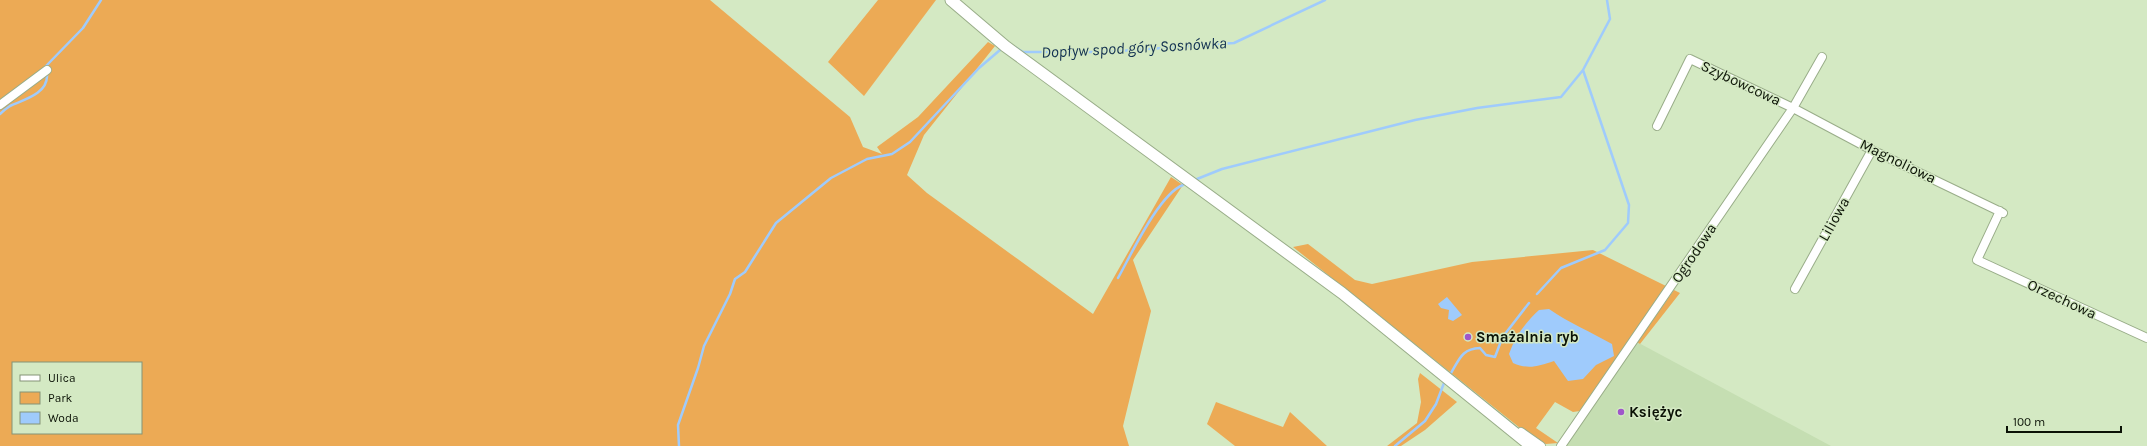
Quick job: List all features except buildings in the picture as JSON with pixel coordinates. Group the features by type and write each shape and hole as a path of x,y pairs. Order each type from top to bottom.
{"main road":[{"path":"951,0 1005,46 1342,293 1531,446"}],"street":[{"name":"Ogrodowa","path":"1560,446 1793,108 1822,57"},
{"name":"Szybowcowa","path":"1657,126 1690,59 1793,108"},
{"path":"0,105 47,70"},
{"name":"Magnoliowa","path":"1793,108 1872,150 2001,212 1978,260"},
{"name":"Liliowa","path":"1795,289 1872,150"},
{"name":"Orzechowa","path":"1978,260 2147,338"},
{"path":"1498,420 1542,446"}],"shaded area":[{"path":"1637,342 1831,446 1566,446"}],"green space":[{"path":"0,0 710,0 850,117 863,147 882,154 877,147 918,117 988,42 995,46 924,135 907,175 927,193 1093,314 1171,177 1183,185 1133,260 1151,311 1123,426 1129,446 0,446"},
{"path":"878,0 936,0 864,96 828,62"},
{"path":"1308,244 1355,280 1372,284 1472,262 1593,250 1666,286 1580,411 1573,412 1555,402 1536,428 1558,443 1546,444 1535,440 1293,247"},
{"path":"1674,290 1680,293 1640,344 1637,342"},
{"path":"1420,373 1457,402 1425,430 1401,446 1387,446 1417,423 1421,402 1418,379"},
{"path":"1216,402 1283,427 1290,412 1327,446 1235,446 1207,424"}],"water":[{"path":"1447,297 1462,315 1453,321 1448,319 1449,310 1441,308 1438,304"},
{"path":"1549,309 1612,344 1614,356 1596,365 1583,379 1568,381 1554,361 1529,367 1513,363 1509,354 1514,341 1521,330 1539,310"}],"waterway":[{"path":"46,66 83,28 101,0"},
{"name":"Dopływ spod góry Sosnówka","path":"1015,47 1023,52 1105,52 1234,43 1325,0"},
{"path":"1607,0 1610,19"},
{"path":"1537,294 1561,268 1605,250 1628,223 1629,205 1583,70 1610,19"},
{"name":"Dopływ spod góry Sosnówka","path":"679,446 678,425 704,346 730,294 735,279 745,272 776,223 831,178 867,159 892,154 910,142 979,68 1000,50"},
{"path":"1197,179 1222,169 1415,120 1477,108 1561,97 1583,70"},
{"path":"0,114 10,106 28,99 39,92 46,82 47,75"},
{"path":"1118,278 1155,212 1174,191 1183,185"},
{"path":"1505,334 1529,303"},
{"path":"1451,373 1462,355 1469,350 1480,348 1486,355 1495,357 1501,341"},
{"path":"1395,446 1425,421 1436,404 1444,383"}],"place":[{"name":"Smażalnia ryb","path":"1468,337"},
{"name":"Księżyc","path":"1621,412"}]}
